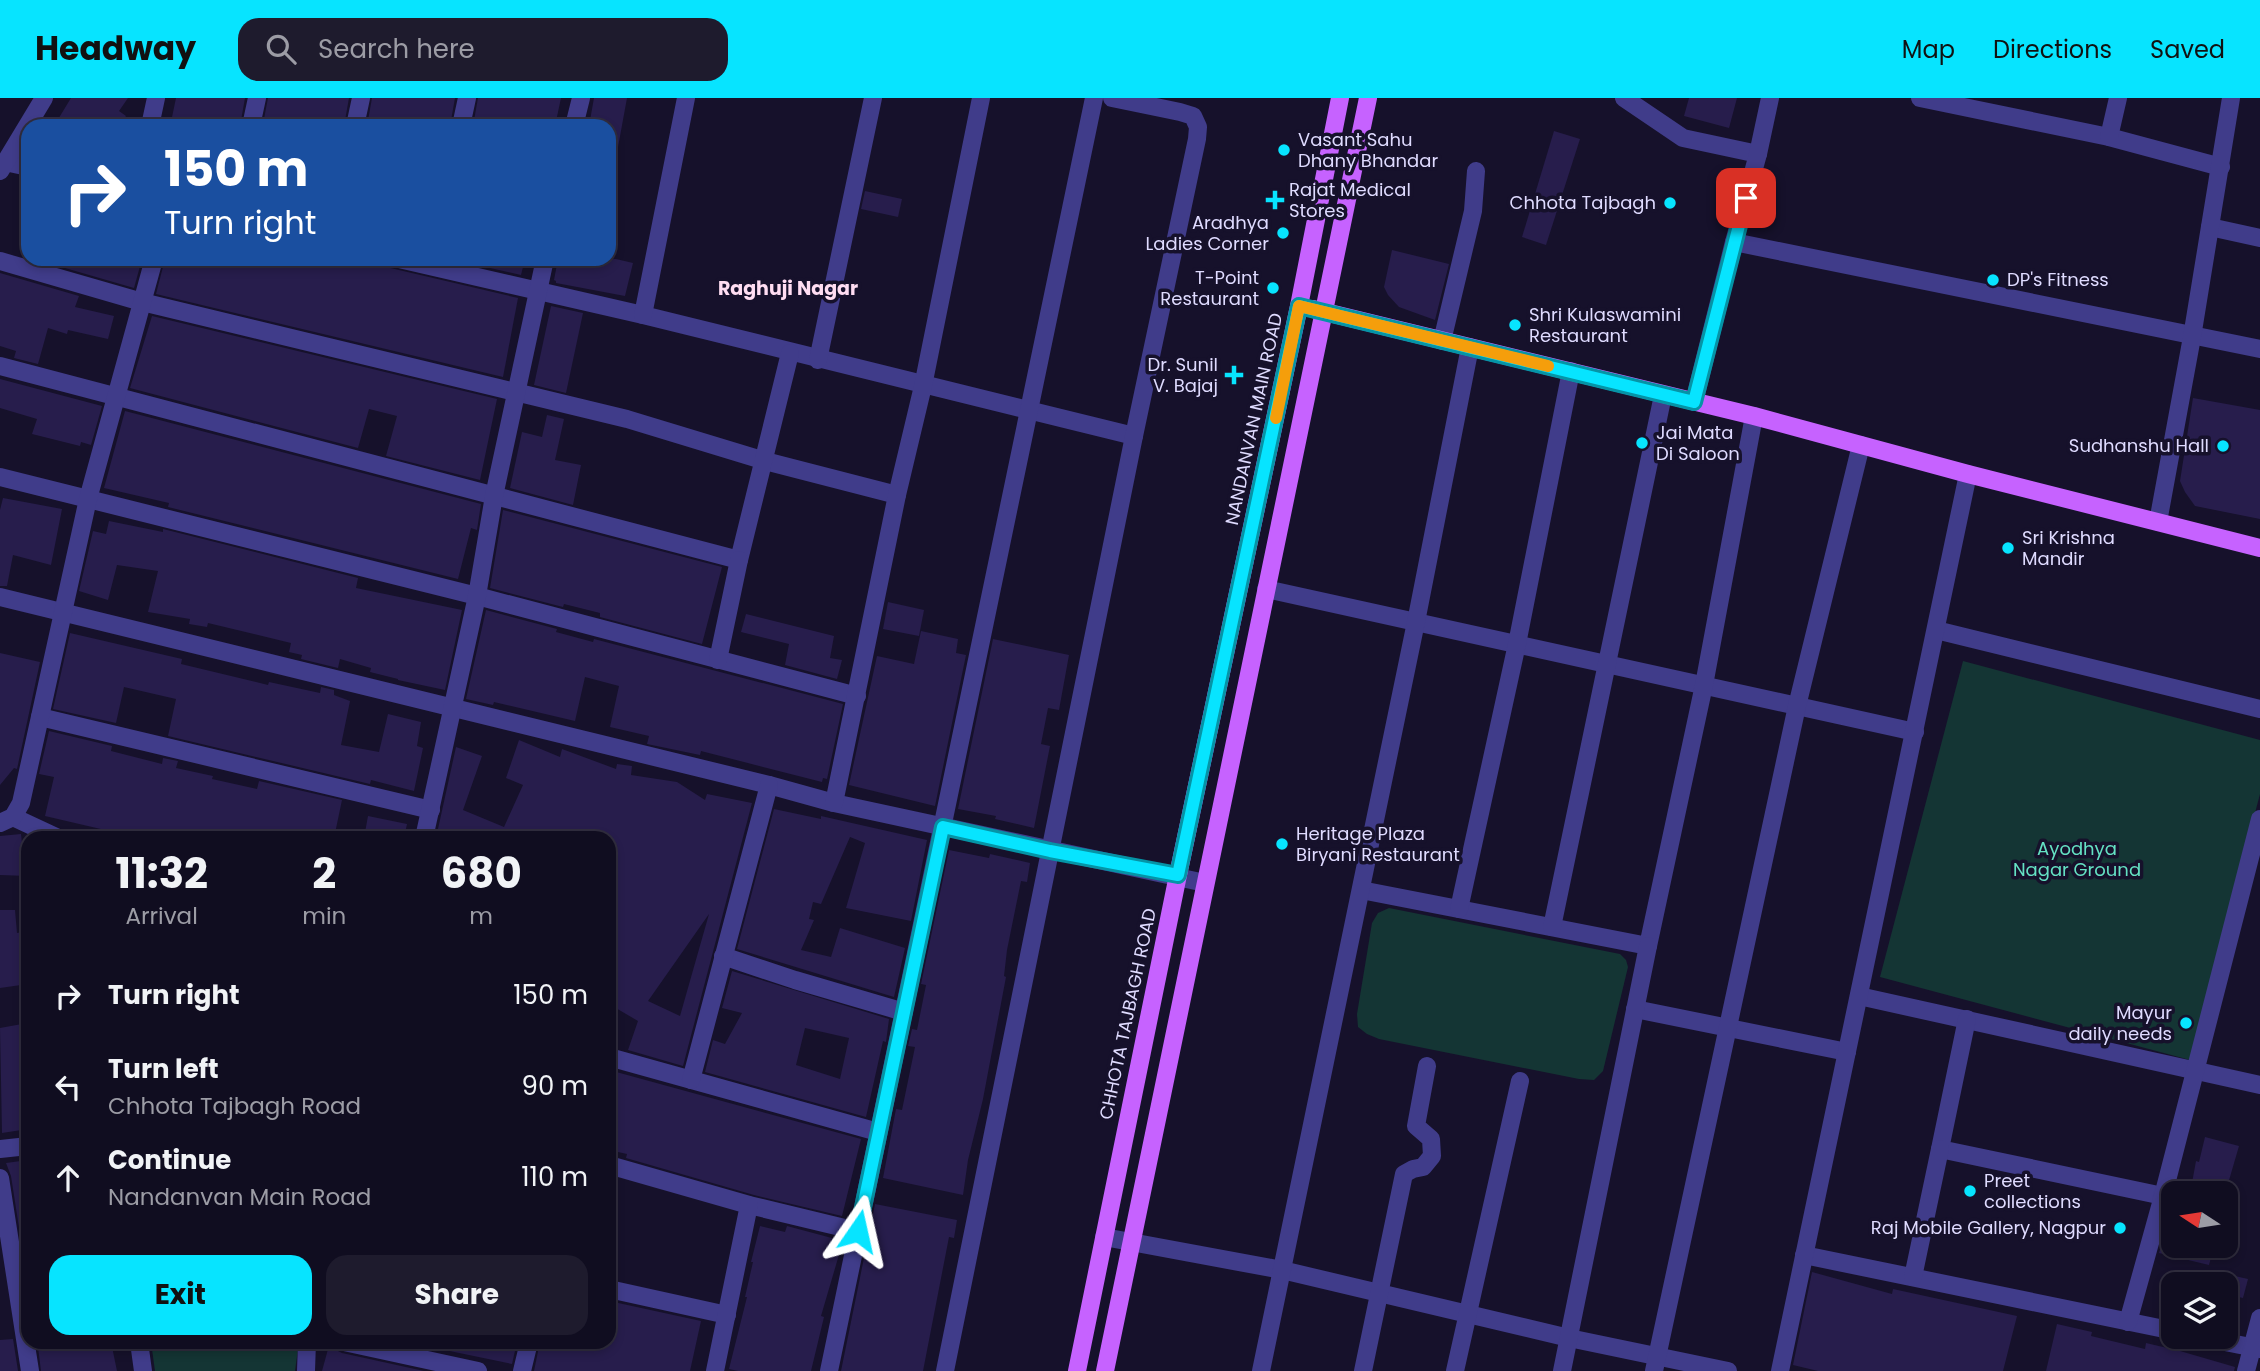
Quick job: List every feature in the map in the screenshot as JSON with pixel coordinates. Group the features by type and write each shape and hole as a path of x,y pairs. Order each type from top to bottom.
{"main road":[{"name":"NANDANVAN MAIN ROAD","path":"1241,583 1340,98"},
{"path":"1105,1371 1368,98"},
{"path":"1299,306 1754,416 1968,474 2260,548"},
{"name":"CHHOTA TAJBAGH ROAD","path":"1077,1371 1178,875 1241,583"}],"street":[{"path":"31,119 44,98"},
{"path":"152,119 156,98"},
{"path":"252,119 257,98"},
{"path":"356,119 361,98"},
{"path":"462,119 467,98"},
{"path":"576,119 580,98"},
{"path":"643,315 686,98"},
{"path":"818,360 873,98"},
{"path":"834,803 981,98"},
{"path":"829,1371 1094,98"},
{"path":"945,1371 1198,127 1193,116 1145,101 1112,98"},
{"path":"1624,98 1683,138 1758,154"},
{"path":"1694,402 1770,98"},
{"path":"1920,98 2109,137 2221,167"},
{"path":"2109,137 2118,98"},
{"path":"2158,522 2192,337 2231,98"},
{"path":"21,136 3,166 21,167"},
{"path":"1442,341 1473,211 1476,171"},
{"path":"2210,227 2260,238"},
{"path":"1734,242 2260,349"},
{"path":"0,261 142,302 627,419 765,461 897,495"},
{"path":"38,831 6,820 21,803 88,499 152,266"},
{"path":"444,266 538,293 643,315 1134,436"},
{"path":"426,831 477,596 495,496 544,266"},
{"path":"1261,1371 1470,347"},
{"path":"718,660 790,353"},
{"path":"0,366 740,560"},
{"path":"1460,909 1517,644 1571,371"},
{"path":"1552,927 1663,395"},
{"path":"1562,1371 1704,685 1754,416"},
{"path":"1655,1363 1797,706 1861,445"},
{"path":"1780,1371 1968,474"},
{"path":"0,477 477,596 857,696"},
{"path":"1266,589 1915,732"},
{"path":"0,597 834,803 1050,851 1178,875 1205,883"},
{"path":"1936,630 2260,709"},
{"path":"40,717 431,810"},
{"path":"691,1080 769,785"},
{"path":"2167,1181 2260,818"},
{"path":"1361,890 1648,946"},
{"path":"723,956 904,1012"},
{"path":"1859,996 2260,1085"},
{"path":"1635,1009 1847,1052"},
{"path":"1913,1277 1966,1019"},
{"path":"616,1059 878,1132"},
{"path":"1363,1371 1404,1174 1423,1167 1432,1156 1432,1139 1416,1126 1427,1066"},
{"path":"1455,1371 1520,1081"},
{"path":"0,1149 21,1147"},
{"path":"1940,1149 2161,1196"},
{"path":"616,1167 749,1205 858,1231"},
{"path":"0,1178 21,1313"},
{"path":"2128,1322 2161,1203"},
{"path":"715,1371 749,1205"},
{"path":"1104,1237 1282,1270 1379,1292 1569,1338 1655,1363 1728,1371"},
{"path":"1804,1255 2161,1328"},
{"path":"616,1291 727,1315"},
{"path":"2246,1371 2256,1349 2260,1318"},
{"path":"2238,1345 2256,1349"},
{"path":"27,1349 30,1371"},
{"path":"140,1349 143,1371"},
{"path":"306,1371 307,1349"},
{"path":"407,1349 425,1351 478,1371"},
{"path":"522,1371 527,1349"}],"green space":[{"name":"Ayodhya Nagar Ground","path":"1963,661 2260,740 2260,794 2190,1060 1880,977"},
{"path":"1389,908 1620,954 1628,967 1603,1071 1594,1080 1579,1079 1379,1039 1367,1034 1358,1027 1357,1014 1372,923 1378,913"},
{"path":"152,1349 298,1349 295,1371 155,1371"}],"building":[{"path":"71,98 128,98 119,111 126,116 124,119 58,119"},
{"path":"176,98 245,98 241,119 172,119"},
{"path":"268,98 349,98 345,119 264,119"},
{"path":"372,98 455,98 451,119 368,119"},
{"path":"478,98 561,98 556,119 474,119"},
{"path":"594,98 627,98 616,158 616,119 590,119"},
{"path":"1689,98 1737,98 1729,128 1684,116"},
{"path":"1554,131 1580,139 1546,245 1522,237"},
{"path":"865,191 902,199 898,217 861,209"},
{"path":"1392,250 1449,264 1435,320 1399,307 1388,295 1384,287"},
{"path":"616,259 633,263 625,296 556,283 554,280 557,266 616,266"},
{"path":"58,266 140,266 134,288"},
{"path":"163,266 382,266 518,298 503,377 156,294"},
{"path":"481,266 523,266 521,275"},
{"path":"0,273 79,296 75,307 114,316 108,339 68,330 67,334 48,328 38,364 14,358 16,351 0,346"},
{"path":"551,306 583,313 566,393 534,385"},
{"path":"152,316 497,399 480,480 386,456 397,416 369,409 358,448 130,388"},
{"path":"0,379 102,406 91,445 81,442 80,446 32,434 37,419 0,408"},
{"name":"Sudhanshu Hall","path":"2193,398 2260,410 2260,519 2195,506 2185,492 2180,481"},
{"path":"125,411 481,504 477,530 471,528 458,579 168,507 169,503 104,488"},
{"path":"547,415 564,419 555,460 581,465 573,505 510,488 522,432 542,437"},
{"path":"3,498 62,509 51,565 13,555 7,586 0,586 0,510"},
{"path":"503,510 722,567 702,644 600,617 600,613 564,604 563,607 490,588"},
{"path":"109,521 163,532 163,529 358,578 356,588 462,610 445,690 370,672 371,668 340,659 338,668 301,659 302,655 289,652 291,643 208,623 207,627 189,624 190,619 148,612 158,571 117,565 108,600 79,591 93,531 106,534"},
{"path":"888,602 924,610 919,636 883,629"},
{"path":"486,610 557,629 556,632 593,642 594,639 843,704 827,779 823,778 822,782 701,751 700,755 647,744 649,736 610,727 619,686 585,677 575,721 494,702 493,705 466,699"},
{"path":"746,614 834,636 830,658 842,660 837,679 785,665 789,644 741,632"},
{"path":"921,631 958,639 956,653 966,655 935,806 849,785 877,656 914,664"},
{"path":"70,633 182,659 181,664 268,685 269,682 320,693 321,687 334,690 334,695 350,701 341,745 379,752 388,714 421,722 417,746 423,748 414,791 371,780 370,784 168,736 176,699 124,687 116,723 53,709"},
{"path":"993,639 1069,655 1059,710 1048,708 1041,744 1050,746 1034,828 995,819 996,816 958,809"},
{"path":"0,653 40,662 17,769 14,768 0,785"},
{"path":"49,731 112,746 111,751 162,764 163,758 178,761 176,768 213,776 212,779 257,789 259,781 342,800 335,831 105,831 45,816 54,777 39,774"},
{"path":"519,740 560,757 562,749 616,769 617,764 632,766 631,775 677,782 705,800 707,794 752,803 683,1066 628,1050 638,1021 616,1008 616,831 438,831 456,747 482,756 463,810 504,827 523,785 506,778","holes":["709,914 680,1016 648,1001"]},
{"path":"774,809 821,819 821,816 927,840 911,921 846,908 865,843 850,837 821,904 813,902 809,919 814,920 801,950 831,957 840,928 905,948 894,997 737,949"},
{"path":"368,816 407,824 406,831 365,831"},
{"path":"21,834 21,876 0,875 0,836"},
{"path":"949,850 989,858 990,854 1030,863 1027,882 1021,881 1007,950 1006,977 963,1195 883,1178 896,1109 902,1110 915,1047 908,1046 912,1029 917,1030 926,985 921,984"},
{"path":"0,910 15,910 17,933 21,932 21,985 0,988"},
{"path":"732,971 889,1019 886,1042 883,1041 866,1117 705,1072 713,1040 725,1044 742,1013 722,1008","holes":["805,1028 849,1038 840,1079 796,1065"]},
{"path":"21,1024 21,1130 2,1133 0,1028"},
{"path":"616,1072 861,1139 842,1216 754,1195 626,1158 627,1154 616,1152"},
{"path":"2205,1137 2239,1146 2229,1181 2192,1181 2196,1161 2199,1162"},
{"path":"21,1161 21,1240 11,1176 6,1163"},
{"path":"875,1204 957,1220 954,1238 949,1237 923,1371 841,1371"},
{"path":"760,1226 785,1232 787,1226 843,1241 821,1316 824,1317 811,1371 729,1369 747,1297 751,1262"},
{"path":"2180,1258 2211,1258 2209,1265"},
{"path":"1812,1272 1892,1294 1893,1289 2017,1316 2003,1371 1818,1371 1793,1365"},
{"path":"2238,1277 2248,1279 2243,1298 2238,1297"},
{"path":"616,1303 701,1321 690,1371 534,1371 539,1349 616,1349"},
{"path":"2057,1324 2092,1332 2091,1336 2145,1349 2146,1343 2235,1367 2234,1371 2046,1371"},
{"path":"13,1339 18,1371 0,1371 0,1340"},
{"path":"38,1349 112,1349 117,1371 41,1371"},
{"path":"328,1349 336,1349 342,1353 424,1371 322,1371"},
{"path":"440,1349 515,1349 512,1364"}],"slow traffic":[{"path":"1276,418 1299,306 1548,366"}],"place":[{"name":"Vasant Sahu Dhany Bhandar","path":"1284,150"},
{"name":"Rajat Medical Stores","path":"1275,200"},
{"name":"Chhota Tajbagh","path":"1670,203"},
{"name":"Aradhya Ladies Corner","path":"1283,233"},
{"name":"DP's Fitness","path":"1993,280"},
{"name":"T-Point Restaurant","path":"1273,288"},
{"name":"Shri Kulaswamini Restaurant","path":"1515,325"},
{"name":"Dr. Sunil V. Bajaj","path":"1234,375"},
{"name":"Jai Mata Di Saloon","path":"1642,443"},
{"name":"Sudhanshu Hall","path":"2223,446"},
{"name":"Sri Krishna Mandir","path":"2008,548"},
{"name":"Heritage Plaza Biryani Restaurant","path":"1282,844"},
{"name":"Mayur daily needs","path":"2186,1023"},
{"name":"Preet collections","path":"1970,1191"},
{"name":"Raj Mobile Gallery, Nagpur","path":"2120,1228"}],"district":[{"name":"Raghuji Nagar","path":"788,288"}],"route":[{"path":"858,1231 943,827 1050,851 1178,875 1299,306 1694,402 1746,198"}]}
